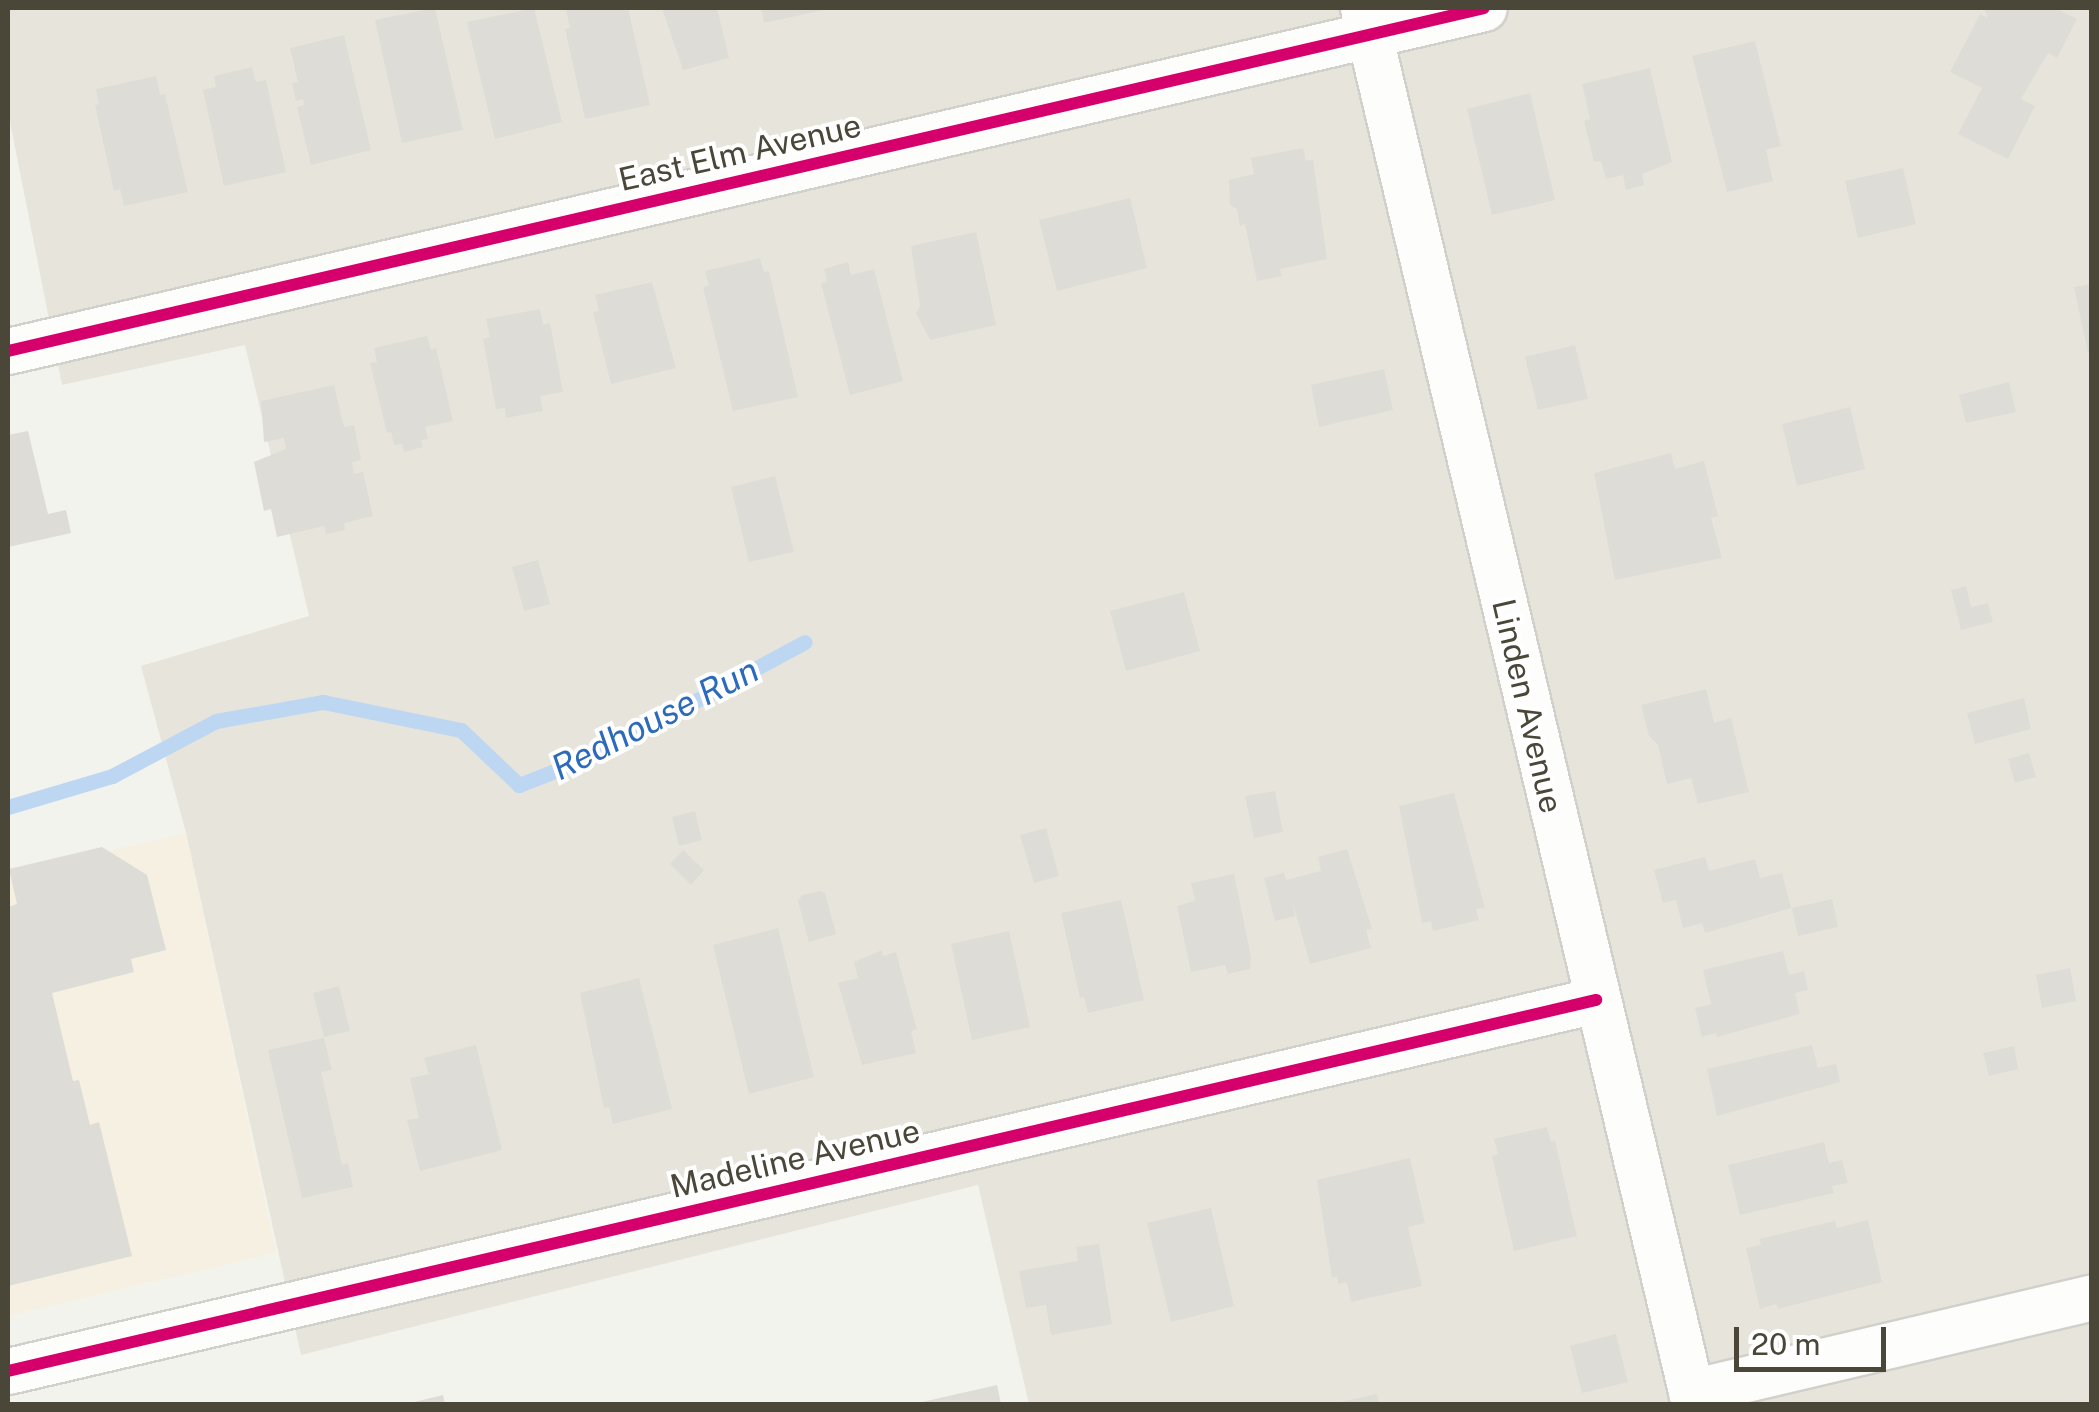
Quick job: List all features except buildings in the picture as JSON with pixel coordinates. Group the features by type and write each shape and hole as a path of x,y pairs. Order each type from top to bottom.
{"street":[{"name":"East Elm Avenue","path":"8,351 1366,21 1484,8"},
{"name":"Linden Avenue","path":"1366,21 1692,1398"},
{"name":"Madeline Avenue","path":"8,1371 1596,1000"},
{"path":"1692,1398 2092,1297"}],"shaded area":[{"path":"8,8 2091,8 2091,1404 1029,1404 978,1185 301,1355 186,833 141,666 309,616 245,345 62,385 8,112"},
{"path":"186,833 276,1253 8,1316 8,873"}],"waterway":[{"name":"Redhouse Run","path":"8,807 112,776 216,721 323,702 461,730 519,785 595,755 805,642"}],"cycle path":[{"path":"8,351 1484,8"},
{"path":"8,1371 1596,1000"}]}
